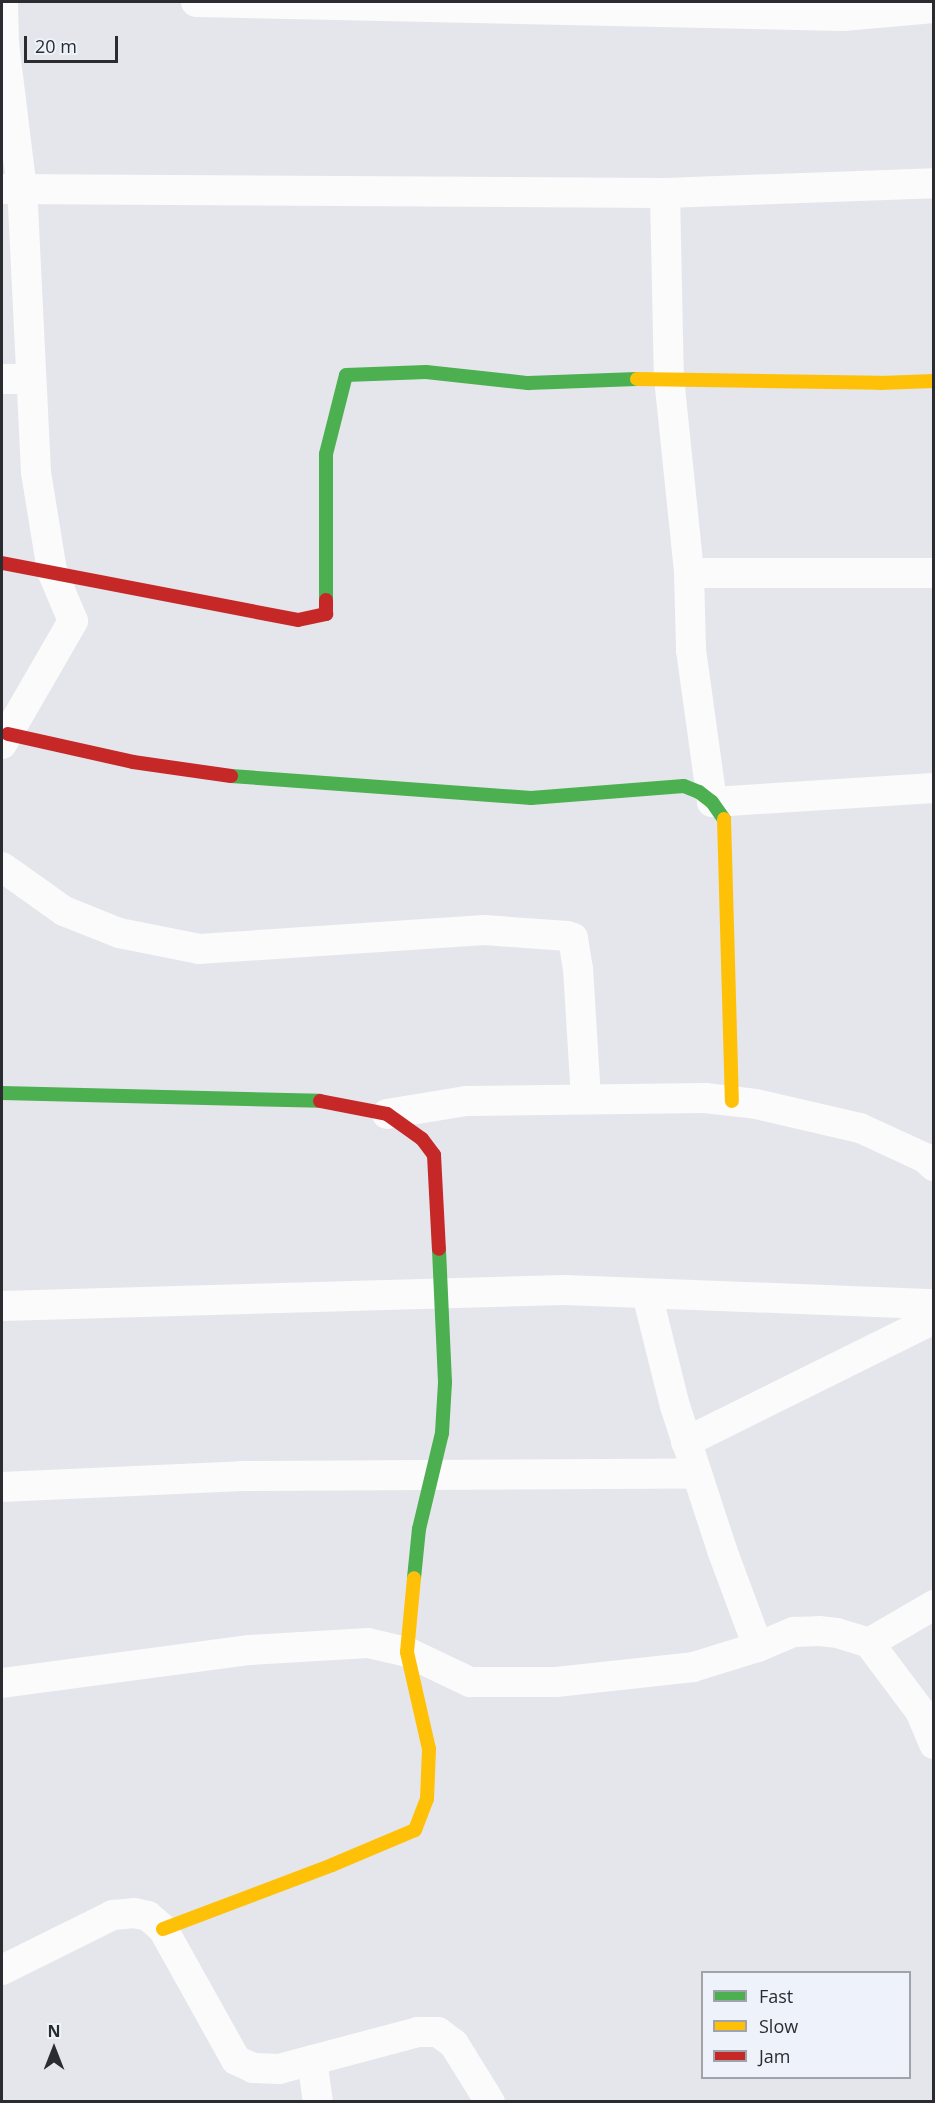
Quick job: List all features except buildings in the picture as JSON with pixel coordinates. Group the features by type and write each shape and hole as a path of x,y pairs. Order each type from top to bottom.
{"street":[{"path":"3,2 12,189 31,379 36,472 52,571 73,621 5,739 133,762 260,780 531,798 684,786 712,801 726,821 732,1101"},
{"path":"196,2 843,16 933,8"},
{"path":"12,189 665,193 933,183"},
{"path":"665,193 669,378 689,573 691,650 712,801"},
{"path":"2,563 298,620 326,614 326,454 346,375 426,372 528,383 669,378 880,383 933,381"},
{"path":"2,379 31,379"},
{"path":"689,573 933,573"},
{"path":"712,801 933,788"},
{"path":"2,867 64,911 119,933 199,949 484,930 573,938 578,968 586,1099"},
{"path":"2,1094 326,1101 387,1114 466,1101 705,1098 732,1101 860,1128 926,1158 933,1166"},
{"path":"163,1929 332,1865 415,1830 427,1799 429,1749 407,1652 419,1529 442,1433 445,1382 434,1155 422,1139 387,1114"},
{"path":"2,1306 565,1290 933,1304"},
{"path":"647,1294 696,1474 758,1647"},
{"path":"686,1442 933,1319"},
{"path":"2,1487 242,1476 696,1474"},
{"path":"869,1643 933,1605"},
{"path":"2,1683 250,1650 368,1643 407,1652 470,1682 556,1682 693,1667 758,1647 794,1632 837,1633 869,1643 920,1711 933,1744"},
{"path":"2,1970 113,1915 134,1913 148,1916 163,1929 236,2060 253,2068 279,2069 418,2032 438,2032 454,2044 490,2102"},
{"path":"312,2060 318,2102"}],"traffic: fast":[{"path":"326,600 326,454 346,375 426,372 528,383 637,379"},
{"path":"231,776 531,798 684,786 699,792 712,802 724,819"},
{"path":"2,1093 320,1101"},
{"path":"414,1578 419,1529 442,1433 445,1382 439,1249"}],"traffic: slow":[{"path":"637,379 880,383 934,381"},
{"path":"724,819 732,1101"},
{"path":"163,1929 332,1865 415,1830 427,1799 429,1749 407,1652 414,1578"}],"traffic: jam":[{"path":"2,563 298,620 326,614 326,600"},
{"path":"8,734 133,762 231,776"},
{"path":"320,1101 387,1114 422,1139 434,1155 439,1249"}]}
